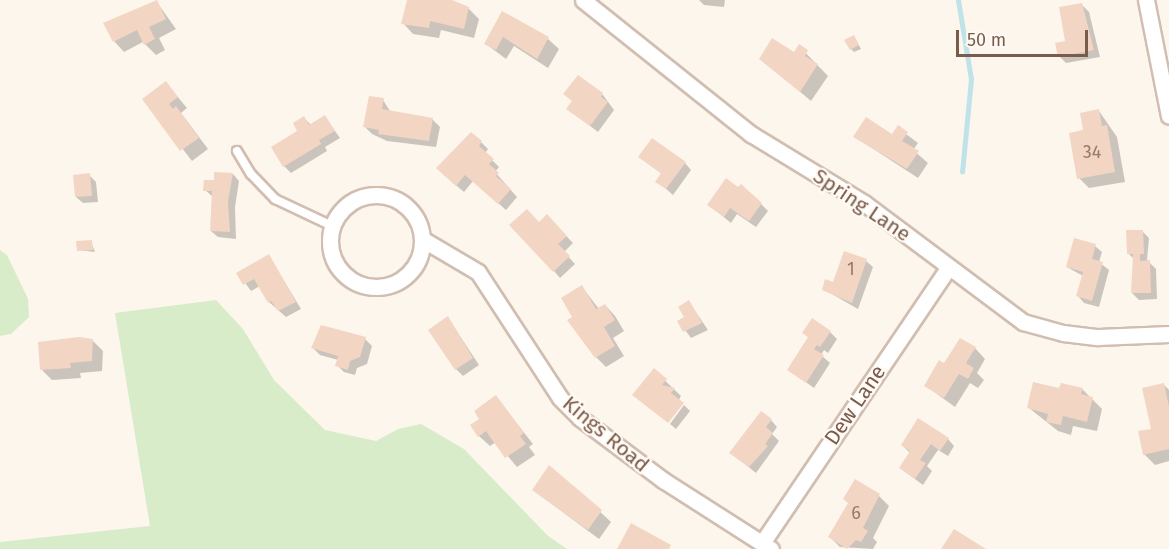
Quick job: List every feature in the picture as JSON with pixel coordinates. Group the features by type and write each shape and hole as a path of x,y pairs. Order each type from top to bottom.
{"street":[{"name":"Spring Lane","path":"583,0 751,134 864,203 1023,322 1062,333 1098,337 1169,334"},
{"path":"1146,0 1169,117"},
{"path":"383,195 411,210 422,239 420,254 404,278 376,287 349,278 339,268 332,255 332,226 352,201 383,195"},
{"name":"Kings Road","path":"422,239 478,272 560,398 580,418 663,480 766,546"},
{"name":"Dew Lane","path":"766,546 949,267"}],"lane":[{"path":"237,151 251,174 274,199 332,226"}],"green space":[{"path":"0,250 7,255 28,299 29,317 11,334 0,336"},
{"path":"216,300 243,329 274,380 325,430 376,441 398,429 421,424 464,449 548,536 567,549 0,549 0,542 150,526 115,313"}],"building":[{"path":"157,0 166,19 149,27 155,39 144,45 137,30 113,42 103,23"},
{"path":"407,0 452,0 469,7 464,29 430,21 429,28 401,24"},
{"path":"1082,3 1094,50 1058,57 1055,43 1065,41 1059,7"},
{"path":"502,11 549,37 537,59 503,37 496,50 484,44"},
{"path":"854,35 859,45 850,50 844,40"},
{"path":"772,38 794,52 799,44 808,50 805,56 818,64 800,92 759,59"},
{"path":"578,75 603,93 601,97 608,102 590,126 566,109 572,101 563,94"},
{"path":"166,81 178,97 169,104 173,109 176,106 199,138 180,151 142,99"},
{"path":"369,96 384,98 382,109 433,118 429,141 378,134 379,130 363,127"},
{"path":"1099,109 1102,126 1107,125 1115,172 1077,179 1069,133 1083,130 1080,113"},
{"path":"325,115 335,131 319,140 321,144 283,167 271,147 297,131 293,123 304,116 309,125"},
{"path":"866,117 892,134 898,125 908,132 902,141 919,151 907,169 853,137"},
{"path":"471,132 482,141 479,146 494,159 489,164 499,173 496,176 511,189 498,204 465,175 456,186 436,168"},
{"path":"652,138 686,162 666,189 655,182 661,173 638,157"},
{"path":"214,172 233,173 228,202 230,232 210,231 212,191 203,191 204,180 214,180"},
{"path":"90,173 92,196 75,197 73,175"},
{"path":"726,178 738,187 741,184 762,203 749,221 730,208 724,217 707,205"},
{"path":"527,209 539,222 547,214 567,236 558,244 570,256 553,272 509,225"},
{"path":"1126,230 1143,230 1144,254 1140,254 1140,261 1150,260 1151,293 1131,293 1133,254 1127,254"},
{"path":"1074,238 1096,244 1092,259 1103,262 1092,301 1076,296 1083,272 1066,267"},
{"path":"92,240 93,250 77,251 76,241"},
{"path":"844,251 867,259 852,303 822,290 825,279 833,282"},
{"path":"269,254 296,302 278,311 271,301 268,303 254,279 243,285 236,273"},
{"path":"582,285 596,309 605,304 615,320 604,327 615,346 595,358 567,320 572,317 561,298"},
{"path":"689,300 702,323 683,332 677,321 684,317 678,307"},
{"path":"448,316 473,358 455,370 428,330"},
{"path":"812,318 831,331 820,347 817,345 814,349 824,355 806,383 787,370 808,337 802,333"},
{"path":"321,325 366,337 360,357 350,361 348,370 335,366 338,356 311,348"},
{"path":"79,337 93,339 92,361 70,363 71,368 40,370 38,342"},
{"path":"960,338 976,347 966,363 974,368 968,379 959,374 944,398 924,386 939,360 944,363"},
{"path":"654,368 667,379 662,385 675,388 671,393 684,403 668,423 632,395"},
{"path":"1033,382 1059,388 1061,383 1083,388 1081,394 1093,397 1087,422 1063,416 1061,425 1046,422 1048,414 1027,408"},
{"path":"1164,383 1169,407 1169,449 1143,455 1138,431 1151,429 1142,388"},
{"path":"496,395 524,433 520,436 526,444 505,458 486,431 478,437 470,425 479,419 474,411"},
{"path":"761,411 772,419 766,427 773,433 765,444 768,446 749,467 729,453"},
{"path":"918,418 949,438 940,451 931,444 920,460 926,463 915,479 899,468 910,451 901,445"},
{"path":"549,465 602,510 588,530 532,490"},
{"path":"855,479 880,494 863,528 868,531 861,542 856,540 847,549 828,537 848,503 843,499"},
{"path":"631,523 671,545 669,549 617,549"},
{"path":"954,529 986,549 941,549"}],"waterway":[{"path":"958,0 971,79 962,172"}]}
